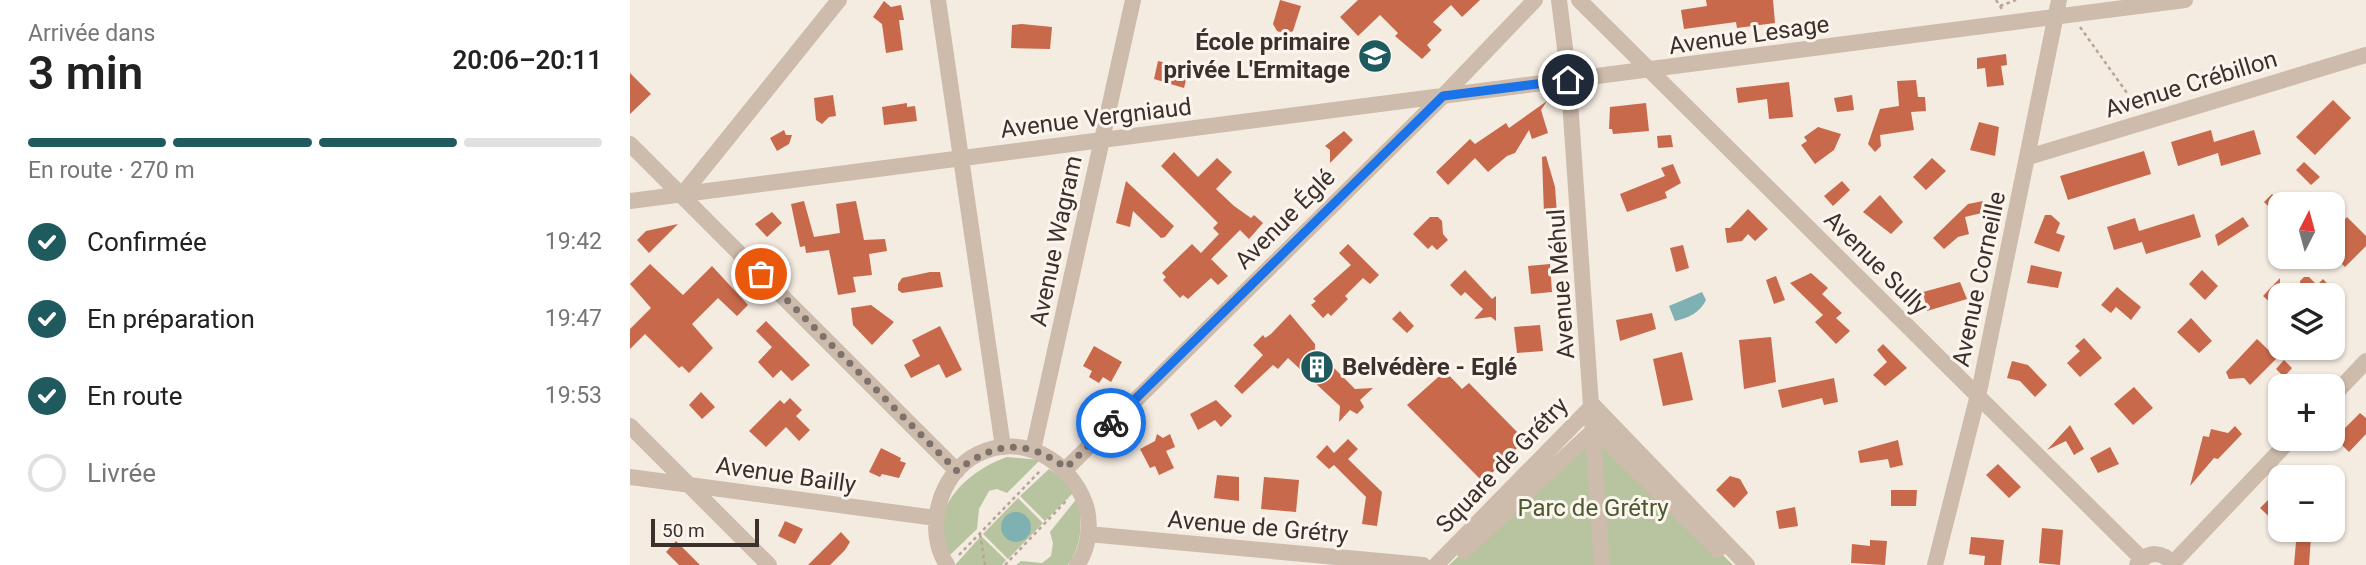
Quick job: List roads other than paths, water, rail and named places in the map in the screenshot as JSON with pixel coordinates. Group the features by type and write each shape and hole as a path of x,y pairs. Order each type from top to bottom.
{"street":[{"path":"682,195 839,0"},
{"path":"938,0 1003,447"},
{"name":"Avenue Wagram","path":"1033,450 1133,0"},
{"name":"Avenue Églé","path":"1066,468 1443,96 1535,0"},
{"name":"Avenue Méhul","path":"1559,0 1568,80 1595,429 1602,565"},
{"name":"Avenue Sully","path":"1578,0 1977,395 2139,562"},
{"name":"Avenue Corneille","path":"1935,565 1977,395 2028,157 2062,16 2059,0"},
{"name":"Avenue Lesage","path":"1568,80 2185,0"},
{"name":"Avenue Crébillon","path":"2028,157 2366,55"},
{"name":"Avenue Vergniaud","path":"630,201 1568,80"},
{"path":"630,144 957,471"},
{"path":"2345,383 2366,361"},
{"name":"Square de Grétry","path":"1436,565 1593,405 1747,565"},
{"path":"630,426 769,565"},
{"name":"Square de Grétry","path":"1449,565 1595,429 1733,565"},
{"path":"943,560 936,518 942,494 957,471 977,454 1003,447 1033,450 1052,458 1066,468 1079,488 1087,510 1088,534 1077,565"},
{"path":"2139,562 2162,554 2174,564 2280,451"},
{"name":"Avenue Bailly","path":"630,477 936,518"},
{"name":"Avenue de Grétry","path":"1088,534 1423,565"}],"water":[{"path":"1702,292 1706,300 1697,312 1675,321 1669,306"},
{"path":"1016,512 1027,516 1031,527 1027,538 1016,542 1005,538 1001,527 1005,516"}],"place":[{"name":"École primaire privée L'Ermitage","path":"1375,56"},
{"name":"Belvédère - Eglé","path":"1317,367"}],"park label":[{"name":"Parc de Grétry","path":"1593,508"}]}
